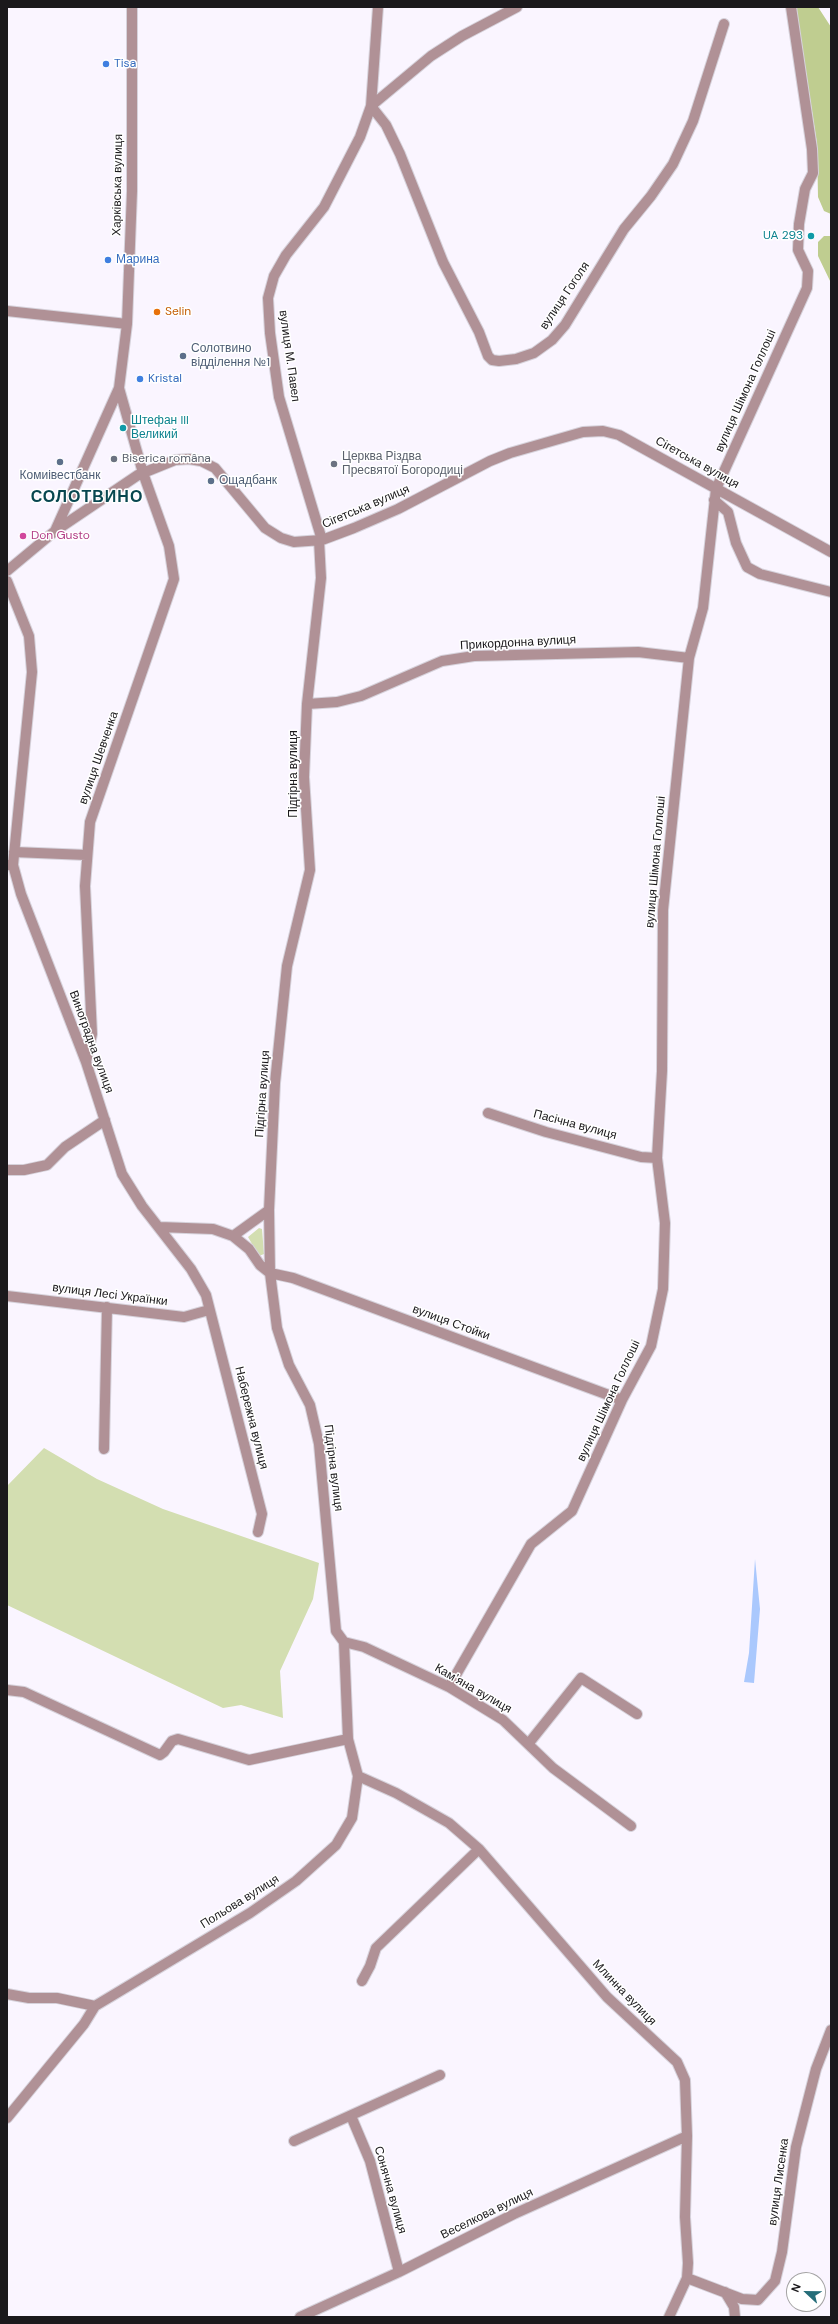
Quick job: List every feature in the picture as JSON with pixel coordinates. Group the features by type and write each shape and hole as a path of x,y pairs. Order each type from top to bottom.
{"street":[{"name":"Харківська вулиця","path":"55,531 119,388 127,324 132,191 132,7"},
{"name":"вулиця М. Павел","path":"320,540 279,396 270,333 268,298 274,276 286,255 324,207 360,137 371,106 378,7"},
{"path":"371,106 431,56 462,36 517,7"},
{"name":"вулиця Шімона Голлоші","path":"449,1687 531,1544 572,1511 622,1400 650,1346 663,1289 665,1223 657,1158 662,1071 663,910 689,658 703,608 716,489 807,288 808,271 798,250 799,224 805,189 813,173 812,149 791,7"},
{"name":"вулиця Гоголя","path":"371,106 386,125 400,154 443,262 479,332 488,356 492,360 499,361 516,359 534,353 552,340 565,325 624,229 651,196 673,164 693,121 724,24"},
{"path":"7,311 127,324"},
{"name":"Харківська вулиця","path":"119,388 143,473"},
{"name":"Сігетська вулиця","path":"7,571 55,531 143,473 175,460 189,459 202,461 215,468 265,528 281,538 294,542 320,540 398,510 490,461 510,453 583,432 603,431 619,435 831,552"},
{"name":"вулиця Шевченка","path":"86,1062 92,1034 85,886 86,856 90,822 174,579 169,546 143,473"},
{"path":"714,500 728,512 736,543 747,567 760,574 831,592"},
{"name":"Підгірна вулиця","path":"320,540 321,578 307,704 304,777 310,870 288,966 275,1083 269,1210 270,1273 277,1328 290,1365 310,1405 319,1444 336,1631 344,1642"},
{"name":"Виноградна вулиця","path":"7,581 29,636 32,672 14,852 10,865 86,1062 122,1174 142,1206 191,1269 206,1295 209,1310"},
{"name":"Прикордонна вулиця","path":"307,704 337,702 361,696 442,661 474,656 638,652 689,658"},
{"path":"14,852 86,856"},
{"name":"Пасічна вулиця","path":"488,1113 546,1132 641,1157 657,1158"},
{"path":"7,1170 24,1170 47,1165 65,1147 105,1120"},
{"path":"233,1236 269,1210"},
{"path":"159,1227 213,1230 233,1236 249,1249 260,1264 270,1273"},
{"name":"вулиця Стойки","path":"270,1273 293,1278 622,1400"},
{"name":"вулиця Лесі Українки","path":"7,1296 107,1307 184,1318 209,1310"},
{"path":"104,1449 107,1307"},
{"name":"Набережна вулиця","path":"209,1310 262,1514 258,1532"},
{"name":"Камʼяна вулиця","path":"344,1642 364,1647 449,1687 503,1720 529,1743 553,1768 631,1826"},
{"name":"Польова вулиця","path":"7,2118 84,2024 95,2006 250,1913 296,1881 336,1845 352,1818 358,1776 348,1739 344,1642"},
{"path":"529,1743 581,1678 637,1714"},
{"path":"7,1690 24,1692 160,1755 172,1741 178,1739 250,1760 348,1739"},
{"name":"Млинна вулиця","path":"358,1776 396,1793 449,1823 479,1849 607,1997 677,2062 685,2080 687,2136 686,2278 669,2317"},
{"path":"362,1981 370,1966 376,1948 479,1849"},
{"path":"7,1994 29,1998 57,1998 95,2006"},
{"name":"вулиця Лисенка","path":"686,2278 742,2299 758,2300 775,2281 782,2252 796,2147 816,2069 831,2030"},
{"path":"294,2141 440,2075"},
{"name":"Сонячна вулиця","path":"351,2116 370,2161 399,2272"},
{"name":"Веселкова вулиця","path":"300,2317 399,2272 514,2214 687,2136"},
{"path":"725,2292 734,2306 735,2317"}],"green space":[{"path":"796,7 818,7 831,27 831,214 824,211 818,197 817,144"},
{"path":"824,236 831,236 831,283 818,256 818,242"},
{"path":"259,1228 262,1229 264,1254 259,1256 248,1237"},
{"path":"44,1448 97,1479 163,1509 319,1563 313,1599 280,1671 283,1718 241,1705 223,1708 7,1605 7,1486"}],"water":[{"path":"755,1559 760,1609 754,1683 744,1682 749,1653"}],"place":[{"name":"Tisa","path":"106,64"},
{"name":"UA 293","path":"811,236"},
{"name":"Марина","path":"108,260"},
{"name":"Selin","path":"157,312"},
{"name":"Солотвино відділення №1","path":"183,356"},
{"name":"Kristal","path":"140,379"},
{"name":"Штефан III Великий","path":"123,428"},
{"name":"Biserica româna","path":"114,459"},
{"name":"Комиівестбанк","path":"60,462"},
{"name":"Церква Різдва Пресвятої Богородиці","path":"334,464"},
{"name":"Ощадбанк","path":"211,481"},
{"name":"Don Gusto","path":"23,536"}],"district":[{"name":"СОЛОТВИНО","path":"87,498"}]}
